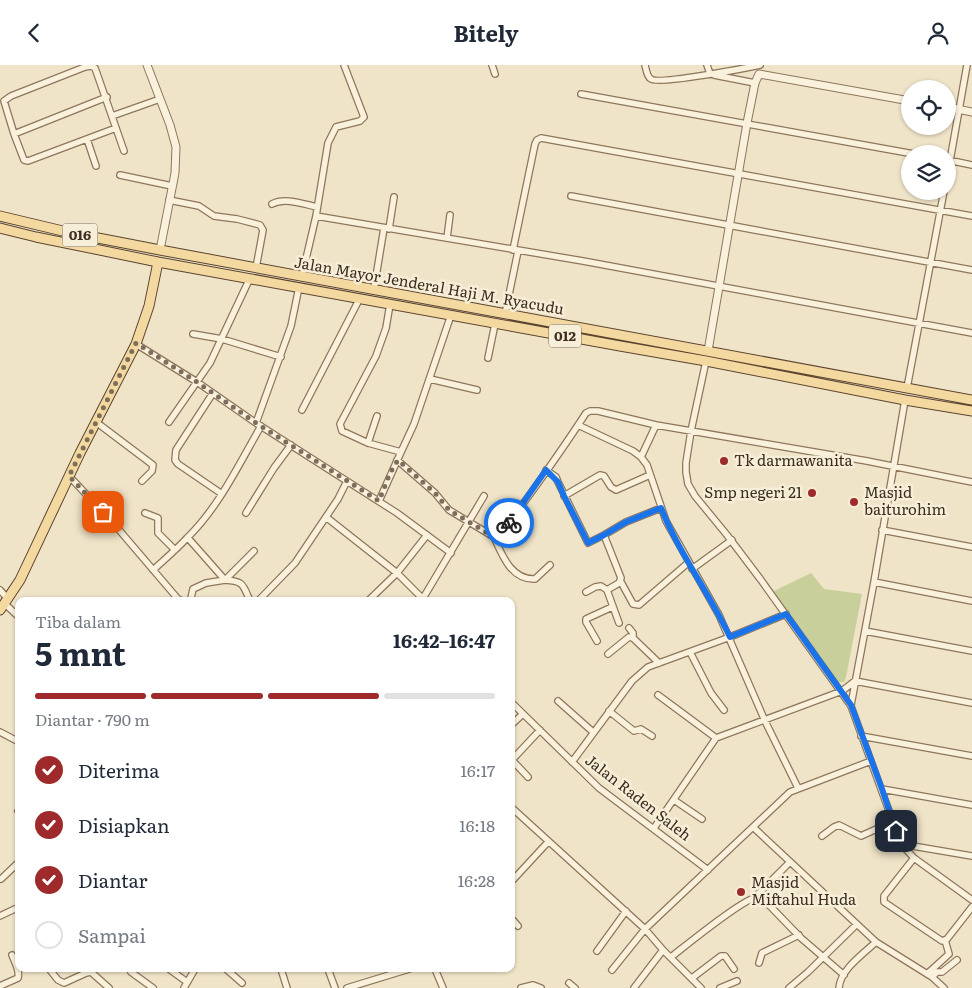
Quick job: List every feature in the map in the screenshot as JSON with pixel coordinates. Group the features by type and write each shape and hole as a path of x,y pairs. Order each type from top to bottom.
{"main road":[{"name":"Jalan Mayor Jenderal Haji M. Ryacudu","path":"0,217 160,250 972,400"},
{"path":"36,237 39,226"},
{"name":"Jalan Mayor Jenderal Haji M. Ryacudu","path":"0,228 158,262 972,411"},
{"path":"5,605 33,555 69,476 136,343 149,306 158,262"},
{"path":"396,293 400,298 408,301 408,307"},
{"path":"416,297 416,305 428,307 432,311"},
{"path":"800,379 805,374 802,369"},
{"path":"820,383 818,377 821,372"}],"street":[{"path":"147,65 176,147 172,186 160,250"},
{"path":"302,276 316,216 328,143 336,127 360,121 364,117 344,65"},
{"path":"492,65 495,74"},
{"path":"645,65 648,77 654,81 762,65 755,83 747,123 708,351"},
{"path":"707,65 710,74"},
{"path":"952,145 964,88 966,65"},
{"path":"116,128 28,161 24,160 4,101 11,96 91,66 96,68 124,151"},
{"path":"710,74 755,83"},
{"path":"759,74 901,99"},
{"path":"964,88 972,86"},
{"path":"581,94 901,152"},
{"path":"14,134 107,97"},
{"path":"112,115 160,99"},
{"path":"956,108 972,112"},
{"path":"505,314 535,144 541,138 972,216"},
{"path":"87,139 96,166"},
{"path":"956,162 972,165"},
{"path":"120,175 172,186"},
{"path":"571,196 972,271"},
{"path":"374,289 394,197"},
{"path":"169,200 199,206 214,216 260,225 263,230 256,268"},
{"path":"907,388 942,200"},
{"path":"272,205 276,202 286,201 317,207"},
{"path":"447,238 450,215"},
{"path":"316,216 972,333"},
{"path":"169,422 210,363 250,278"},
{"path":"153,570 188,537 222,494 259,425 291,326 299,287"},
{"path":"302,410 360,298"},
{"path":"390,304 386,328 376,356 340,424 342,431 368,443 401,452"},
{"path":"379,501 390,473 414,424 451,315"},
{"path":"488,358 495,324"},
{"path":"193,333 222,339 281,357"},
{"path":"136,343 259,425 379,501 451,553"},
{"path":"706,361 691,431 686,472 688,484 695,496 732,540 851,705 901,844 914,858 972,900"},
{"path":"430,379 477,389"},
{"path":"213,393 176,450 175,456 178,464 222,494"},
{"path":"851,705 905,400"},
{"path":"494,537 499,535 514,517 586,413 592,411 656,425 867,461 972,482"},
{"path":"368,443 376,416"},
{"path":"96,422 153,465 152,471 142,481"},
{"path":"578,425 641,457 646,465 661,508 673,534 730,637 766,721 798,788"},
{"path":"641,457 656,425"},
{"path":"246,513 291,445"},
{"path":"398,460 435,493 447,509 494,537 507,564 522,576 535,579 550,565"},
{"path":"546,470 556,477 587,542 604,535 626,522 661,508"},
{"path":"564,496 600,475 604,476 611,487 616,489 650,475"},
{"path":"69,476 114,524 176,597"},
{"path":"262,597 295,563 326,517 347,481"},
{"path":"425,597 467,522 484,496"},
{"path":"145,513 158,518 158,533 175,550"},
{"path":"326,517 397,573 420,597"},
{"path":"882,530 972,547"},
{"path":"372,597 397,573 427,535"},
{"path":"604,535 621,582 633,604 639,605 689,562"},
{"path":"188,537 225,580"},
{"path":"692,569 732,540"},
{"path":"225,580 254,551"},
{"path":"193,597 193,589 196,587 225,580 239,581 248,597"},
{"path":"607,590 621,582"},
{"path":"874,582 972,601"},
{"path":"586,592 601,586 607,590 619,623"},
{"path":"0,590 5,605 15,614"},
{"path":"597,641 586,619 612,607"},
{"path":"572,762 636,677 648,667 786,614"},
{"path":"629,628 633,633 633,637 659,663"},
{"path":"865,631 972,651"},
{"path":"608,653 624,639 633,637"},
{"path":"690,652 711,693 724,711"},
{"path":"654,828 716,738 766,721 842,691 855,681 972,703"},
{"path":"658,695 716,738"},
{"path":"558,701 593,733"},
{"name":"Jalan Raden Saleh","path":"515,706 600,788 708,869"},
{"path":"610,711 634,731 641,729 652,736"},
{"path":"515,721 523,714"},
{"path":"515,757 540,730"},
{"path":"0,732 15,740"},
{"path":"861,735 972,756"},
{"path":"612,970 645,929 786,795 798,788 871,761"},
{"path":"515,763 528,777"},
{"path":"882,789 972,805"},
{"path":"674,800 702,819"},
{"path":"515,811 645,929 701,988"},
{"path":"822,836 840,825 861,836 892,822"},
{"path":"753,827 856,925 876,942 929,975 941,987"},
{"path":"515,878 548,842"},
{"path":"901,844 972,856"},
{"path":"914,858 882,900 932,935 945,941"},
{"path":"670,957 704,930 749,899 755,897 789,863"},
{"path":"1,879 15,866"},
{"path":"755,897 760,898 769,905 844,975"},
{"path":"945,941 972,907"},
{"path":"0,916 15,909"},
{"path":"596,951 626,911"},
{"path":"515,923 518,927"},
{"path":"790,988 856,925"},
{"path":"759,963 762,953 799,935"},
{"path":"929,975 948,954 945,941"},
{"path":"839,988 844,975 876,942"},
{"path":"634,988 663,950"},
{"path":"12,955 15,966"},
{"path":"692,978 721,956 724,956 734,969"},
{"path":"929,975 937,972 941,973 957,960"},
{"path":"0,985 18,976 17,972"},
{"path":"52,972 58,980 64,983 91,972 109,988"},
{"path":"131,972 153,988"},
{"path":"172,972 185,985 192,972"},
{"path":"229,972 242,983"},
{"path":"282,972 287,988"},
{"path":"329,972 335,988"},
{"path":"347,988 399,972"},
{"path":"436,972 443,988"},
{"path":"720,988 737,981"},
{"path":"569,983 575,988"},
{"path":"521,988 533,985 541,988"}],"green space":[{"path":"811,573 824,589 862,594 844,682 837,682 772,592"}],"way so far":[{"path":"103,512 69,476 136,343 256,423 379,501 390,473 398,460 435,493 447,509 467,522 494,537 497,537 509,523"}],"place":[{"name":"Tk darmawanita","path":"724,461"},
{"name":"Smp negeri 21","path":"812,493"},
{"name":"Masjid baiturohim","path":"854,502"},
{"name":"Masjid Miftahul Huda","path":"741,892"}],"route":[{"path":"509,523 546,470 556,477 588,543 626,522 661,508 666,521 730,637 786,614 851,705 896,831"}]}
